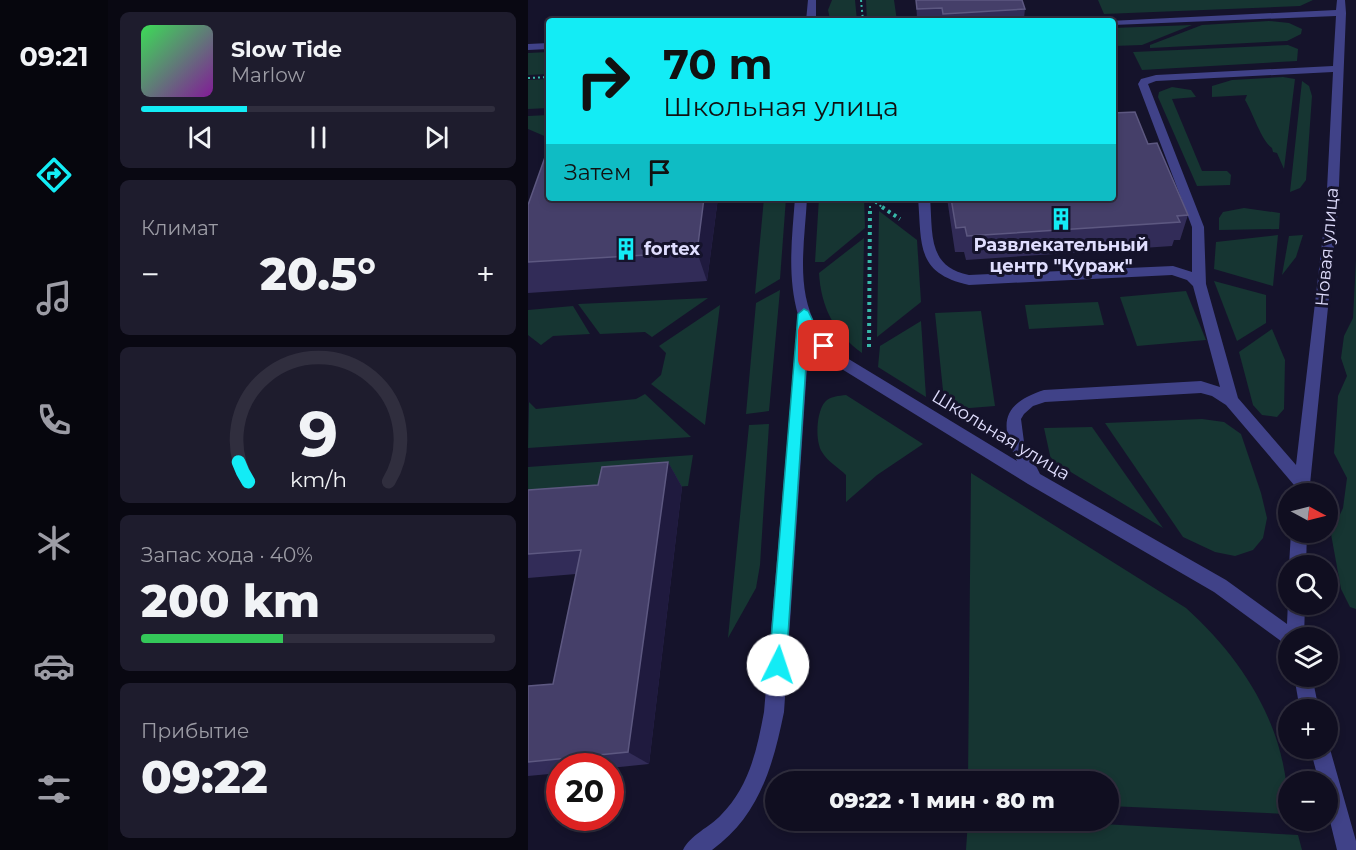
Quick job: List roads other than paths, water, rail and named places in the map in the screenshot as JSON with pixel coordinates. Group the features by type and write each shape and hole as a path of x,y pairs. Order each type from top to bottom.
{"street":[{"path":"811,18 812,0"},
{"path":"1116,22 1341,7"},
{"name":"Новая улица","path":"1303,483 1332,209 1341,7"},
{"path":"528,46 546,46"},
{"path":"1231,400 1199,284 1198,227 1145,94 1144,81 1156,78 1337,69"},
{"name":"Школьная улица","path":"801,201 798,279 804,314 813,332 837,359 1034,479 1220,586 1278,627"},
{"path":"924,201 931,255 934,264 947,276 969,280 1173,270 1192,277 1199,284"},
{"path":"694,850 713,838 738,815 755,786 767,753 774,711 804,314"},
{"path":"1034,479 1013,434 1013,419 1018,408 1029,399 1044,396 1201,387 1231,400 1297,483"},
{"path":"1323,759 1348,850"}],"place":[{"name":"Развлекательный центр \"Кураж\"","path":"1061,219"},
{"name":"fortex","path":"626,249"}]}
